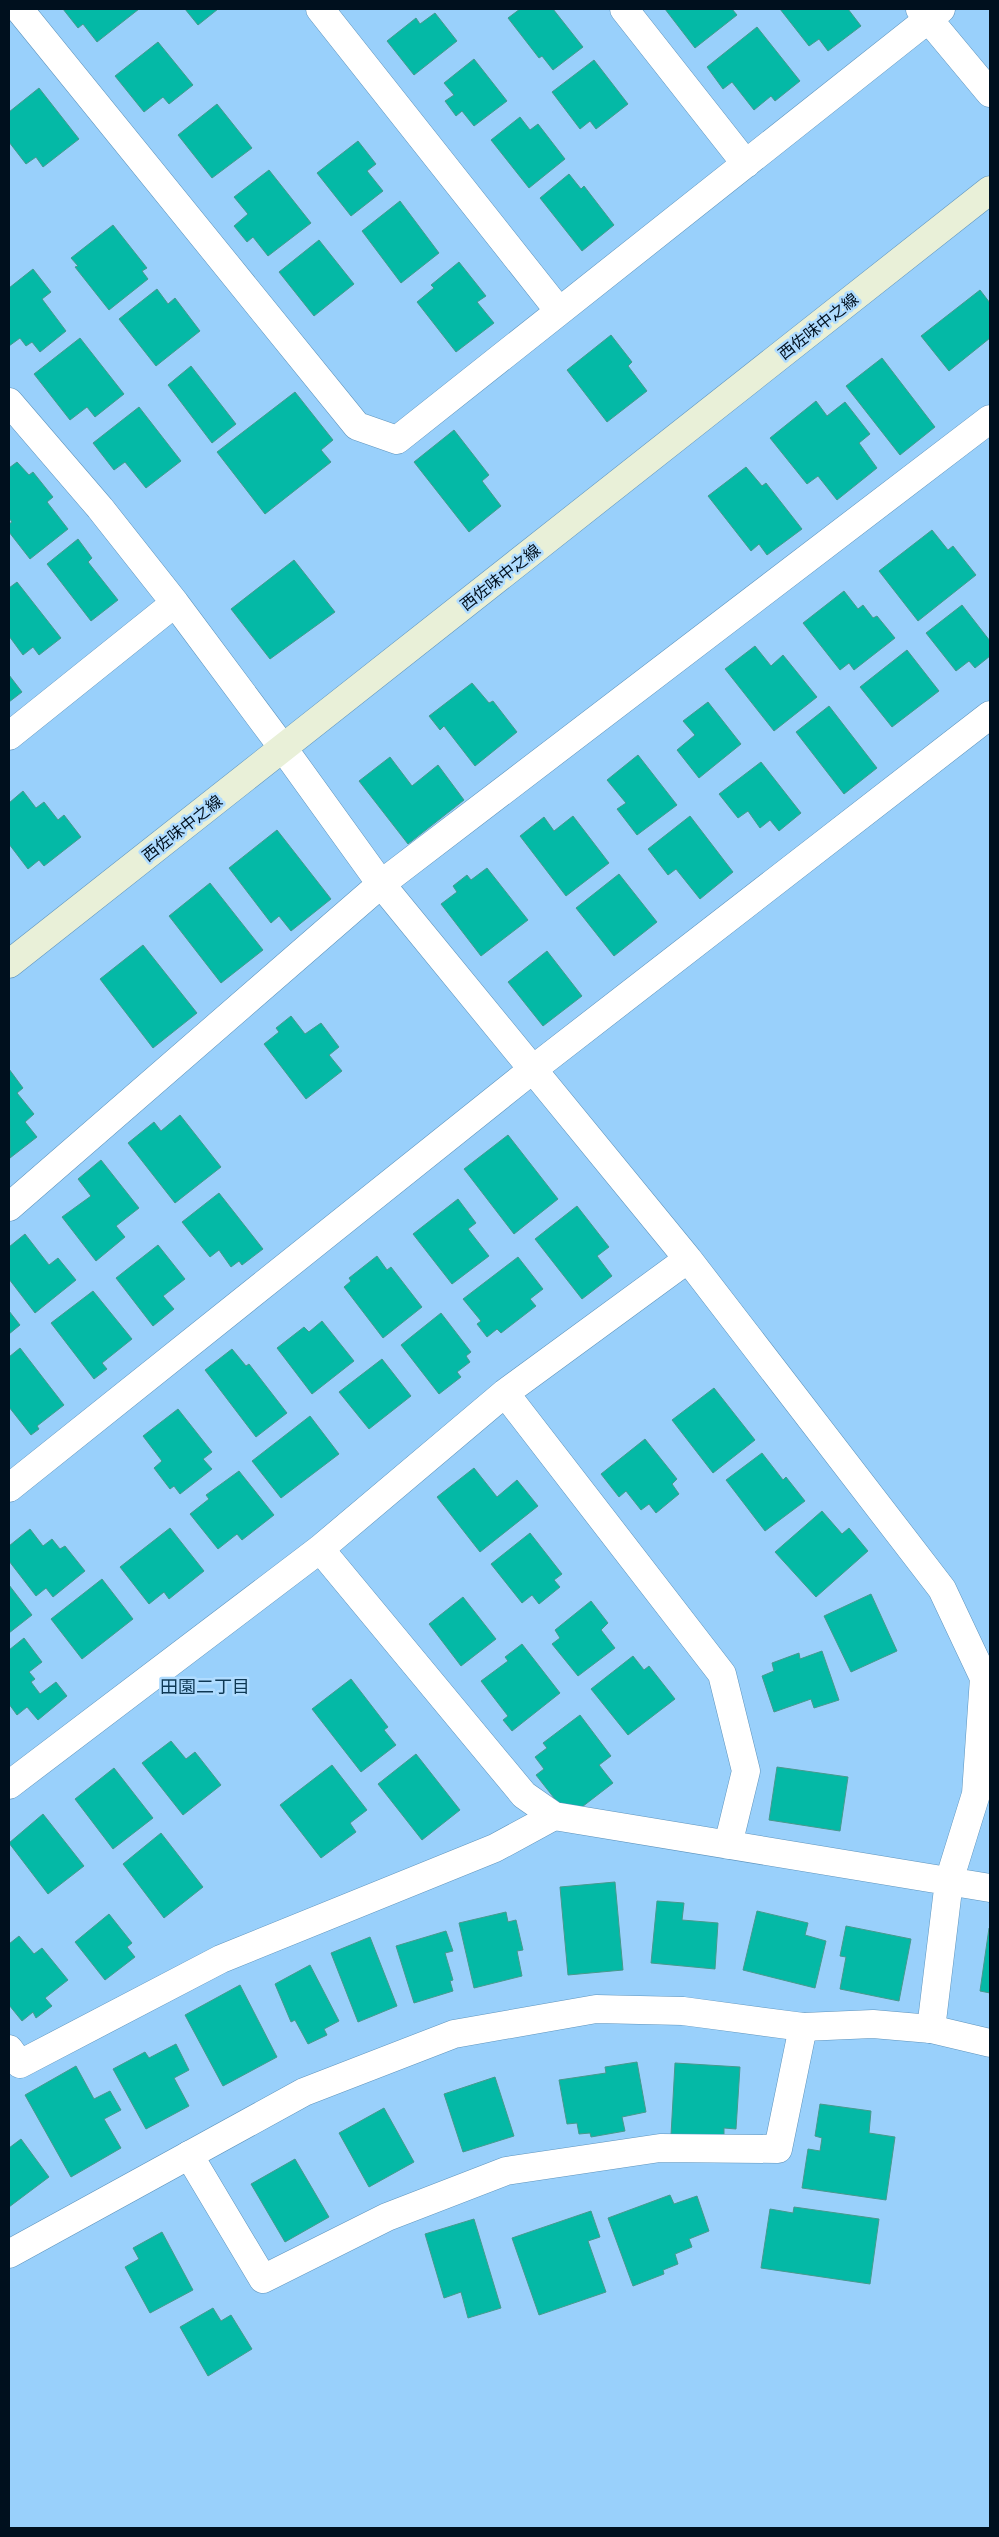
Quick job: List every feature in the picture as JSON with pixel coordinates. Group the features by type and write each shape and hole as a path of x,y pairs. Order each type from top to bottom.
{"main road":[{"name":"西佐味中之線","path":"9,964 990,190"}],"street":[{"path":"9,21 15,9"},
{"path":"19,9 357,426 397,440 746,164 930,12 990,93"},
{"path":"320,9 559,310"},
{"path":"624,9 746,164"},
{"path":"11,409 100,508 175,603 381,884 688,1259 942,1589 987,1679 976,1794 949,1881 931,2029"},
{"path":"9,1207 381,884 990,419"},
{"path":"9,736 175,603"},
{"path":"9,1488 532,1070 990,715"},
{"path":"9,1784 320,1549 505,1393 688,1259"},
{"path":"505,1393 722,1674 746,1771 728,1845"},
{"path":"320,1549 524,1795 554,1816 990,1888"},
{"path":"9,2049 20,2064 221,1959 495,1848 554,1816"},
{"path":"9,2254 304,2092 454,2034 596,2009 683,2011 802,2027 873,2024 931,2029 990,2043"},
{"path":"189,2155 263,2279 387,2217 506,2171 660,2148 778,2149 802,2027"}],"building":[{"path":"63,9 139,9 97,42 83,24 78,28"},
{"path":"185,9 218,9 198,25"},
{"path":"520,9 553,9 583,47 553,70 542,56 539,58 508,18"},
{"path":"665,9 732,9 737,15 695,48"},
{"path":"780,9 848,9 861,26 828,51 819,39 809,46"},
{"path":"435,13 457,41 414,75 387,41 416,18 420,24"},
{"path":"757,27 800,81 775,101 771,96 754,110 732,82 723,89 707,67"},
{"path":"158,42 193,85 169,104 163,97 144,112 115,76"},
{"path":"474,59 507,101 474,126 462,111 456,116 445,101 454,95 444,83"},
{"path":"594,60 628,104 596,129 590,121 580,129 552,92"},
{"path":"39,88 79,139 43,167 36,157 26,164 9,142 9,112"},
{"path":"217,104 252,148 212,178 178,135"},
{"path":"520,117 530,130 538,124 565,159 529,188 491,140"},
{"path":"358,141 376,164 367,171 383,191 351,216 317,173"},
{"path":"269,170 311,223 268,256 253,237 247,242 234,226 248,214 234,197"},
{"path":"569,174 581,189 584,186 614,225 582,251 540,198"},
{"path":"400,201 439,253 401,283 362,231"},
{"path":"113,225 147,268 142,271 148,279 109,310 75,267 78,266 71,258"},
{"path":"319,240 354,284 314,316 279,272"},
{"path":"459,262 486,296 477,302 494,323 456,352 417,302 434,288 431,285"},
{"path":"33,269 51,292 42,299 66,331 40,352 32,342 26,346 20,338 9,346 9,288"},
{"path":"157,289 168,304 175,298 200,331 156,366 119,319"},
{"path":"980,290 990,303 990,338 949,371 921,336"},
{"path":"611,335 632,362 628,366 647,391 607,422 567,370"},
{"path":"80,338 124,394 95,417 87,407 70,420 34,374"},
{"path":"882,358 935,427 900,455 846,386"},
{"path":"191,366 236,424 212,443 168,385"},
{"path":"295,392 333,440 321,450 331,462 265,514 217,452"},
{"path":"816,401 827,416 845,402 870,434 859,443 877,468 837,500 818,476 807,484 770,438"},
{"path":"139,407 181,461 146,488 125,462 114,470 93,443"},
{"path":"454,430 489,475 482,481 501,506 469,532 414,462"},
{"path":"17,462 29,475 33,472 53,497 47,502 68,529 30,559 9,532 9,524 12,522 9,518 9,468"},
{"path":"746,467 762,486 766,483 802,529 767,555 759,544 751,551 708,496"},
{"path":"932,530 948,550 953,546 976,575 918,621 879,571"},
{"path":"78,539 92,558 88,562 118,600 91,621 47,564"},
{"path":"294,560 335,612 270,659 231,609"},
{"path":"17,582 61,638 39,655 33,647 23,655 9,636 9,588"},
{"path":"844,591 858,609 863,605 873,618 877,616 895,638 854,670 849,663 840,670 803,623"},
{"path":"962,605 990,641 990,656 975,668 969,661 956,671 926,633"},
{"path":"755,646 771,666 783,655 817,697 774,731 725,669"},
{"path":"907,650 939,691 892,727 860,687"},
{"path":"9,675 22,692 9,702"},
{"path":"472,683 489,703 493,701 517,732 475,766 444,726 440,730 429,716"},
{"path":"708,702 741,744 699,778 677,750 695,735 683,721"},
{"path":"829,706 877,768 844,794 796,732"},
{"path":"638,755 677,805 637,835 617,809 626,803 607,780"},
{"path":"390,757 412,786 438,765 464,800 408,844 359,781"},
{"path":"761,762 801,813 779,831 770,820 760,828 748,811 738,818 719,794"},
{"path":"23,791 36,808 44,802 58,820 64,815 81,837 44,866 39,860 28,869 9,844 9,803"},
{"path":"573,816 609,863 566,896 520,836 544,817 554,831"},
{"path":"690,816 733,872 700,899 676,869 668,875 648,849"},
{"path":"277,830 331,899 291,931 279,916 271,923 229,868"},
{"path":"487,868 528,920 481,956 441,904 457,892 453,886 467,875 471,880"},
{"path":"619,874 657,922 614,956 576,908"},
{"path":"210,883 263,950 221,983 169,916"},
{"path":"143,945 197,1013 153,1048 100,979"},
{"path":"547,951 582,996 543,1026 508,982"},
{"path":"291,1016 305,1034 321,1023 339,1047 329,1055 342,1071 306,1099 264,1044 279,1032 276,1028"},
{"path":"9,1069 23,1088 17,1093 34,1114 25,1122 37,1137 10,1158"},
{"path":"180,1115 221,1167 175,1203 128,1143 154,1122 161,1131"},
{"path":"508,1135 558,1199 514,1234 464,1169"},
{"path":"101,1160 139,1208 116,1226 125,1237 96,1261 62,1217 91,1196 78,1179"},
{"path":"219,1193 263,1249 242,1265 239,1261 231,1267 219,1250 210,1257 182,1222"},
{"path":"458,1199 476,1223 468,1229 489,1256 452,1284 413,1234"},
{"path":"577,1206 609,1247 597,1256 612,1276 582,1299 535,1239"},
{"path":"25,1234 49,1265 58,1258 76,1280 35,1313 9,1279 9,1247"},
{"path":"158,1245 185,1279 163,1296 174,1309 153,1326 116,1278"},
{"path":"377,1256 387,1270 391,1267 422,1307 383,1338 344,1287 351,1281 349,1278"},
{"path":"518,1257 543,1289 530,1299 536,1306 501,1333 497,1329 487,1337 477,1324 481,1321 463,1299"},
{"path":"93,1291 132,1339 102,1363 107,1369 94,1379 51,1323"},
{"path":"9,1311 20,1325 9,1334"},
{"path":"441,1313 471,1352 466,1356 470,1362 457,1372 461,1377 439,1394 401,1345"},
{"path":"322,1321 354,1361 312,1394 277,1348 304,1327 309,1332"},
{"path":"20,1348 64,1405 37,1426 39,1429 31,1435 9,1407 9,1357"},
{"path":"232,1349 246,1366 249,1364 287,1413 256,1437 205,1370"},
{"path":"382,1359 411,1396 369,1429 339,1392"},
{"path":"714,1388 755,1440 713,1473 672,1420"},
{"path":"178,1409 212,1452 203,1459 212,1469 180,1494 174,1486 170,1489 154,1468 162,1461 143,1436"},
{"path":"310,1416 339,1454 281,1498 252,1461"},
{"path":"645,1439 677,1479 672,1484 679,1494 656,1513 649,1504 641,1510 626,1491 619,1497 601,1474"},
{"path":"762,1453 783,1480 786,1477 805,1501 765,1531 726,1480"},
{"path":"474,1468 497,1497 517,1480 538,1506 480,1552 437,1497"},
{"path":"239,1471 274,1515 242,1540 237,1534 218,1549 190,1514 209,1499 206,1495"},
{"path":"822,1511 842,1534 849,1528 868,1551 816,1597 775,1552"},
{"path":"170,1528 204,1571 169,1599 164,1592 149,1604 120,1567"},
{"path":"30,1529 43,1546 52,1539 60,1549 65,1546 85,1571 53,1597 46,1588 36,1596 9,1561 9,1546"},
{"path":"530,1533 562,1574 554,1580 560,1587 539,1604 532,1595 522,1603 491,1564"},
{"path":"102,1579 133,1619 82,1659 51,1619"},
{"path":"9,1585 32,1615 9,1633"},
{"path":"871,1594 897,1651 851,1672 824,1616"},
{"path":"463,1597 496,1639 461,1666 429,1624"},
{"path":"591,1601 608,1623 601,1630 615,1648 578,1676 552,1644 560,1638 555,1630"},
{"path":"24,1638 42,1662 29,1672 35,1679 31,1682 40,1694 56,1682 67,1696 38,1720 27,1707 17,1715 9,1704 9,1650"},
{"path":"522,1644 560,1693 512,1731 503,1720 508,1716 481,1681 508,1661 505,1657"},
{"path":"822,1651 839,1700 814,1708 811,1699 774,1712 762,1676 774,1671 772,1663 799,1653 800,1659"},
{"path":"633,1656 644,1670 649,1666 675,1699 628,1735 591,1689"},
{"path":"351,1679 388,1727 384,1730 396,1745 361,1772 312,1709"},
{"path":"580,1715 611,1756 599,1765 613,1783 569,1817 536,1775 544,1769 535,1757 547,1748 543,1743"},
{"path":"171,1741 186,1759 195,1752 221,1785 183,1815 142,1763"},
{"path":"416,1754 460,1810 422,1840 378,1784"},
{"path":"332,1765 367,1810 350,1823 356,1832 321,1858 280,1805"},
{"path":"777,1767 848,1777 840,1831 769,1820"},
{"path":"114,1768 153,1818 113,1849 75,1799"},
{"path":"43,1814 84,1866 48,1894 9,1843"},
{"path":"161,1833 203,1887 164,1918 123,1864"},
{"path":"615,1882 623,1970 568,1975 560,1887"},
{"path":"657,1901 684,1903 682,1920 718,1923 715,1969 651,1963"},
{"path":"757,1911 808,1923 805,1935 826,1941 815,1988 743,1970"},
{"path":"506,1912 508,1922 516,1920 523,1950 517,1951 522,1976 474,1988 459,1923"},
{"path":"109,1914 132,1943 127,1947 135,1957 105,1980 75,1942"},
{"path":"846,1926 911,1939 899,2001 840,1989 846,1957 840,1956"},
{"path":"990,1928 990,1993 980,1991"},
{"path":"446,1931 453,1951 445,1953 453,1980 450,1981 453,1991 414,2003 396,1946"},
{"path":"19,1936 34,1954 42,1948 68,1980 45,1998 52,2006 36,2018 33,2012 22,2021 9,2005 9,1944"},
{"path":"370,1937 397,2006 358,2022 331,1953"},
{"path":"310,1965 339,2021 324,2029 327,2035 308,2044 295,2020 291,2022 275,1984"},
{"path":"240,1985 277,2057 223,2086 185,2015"},
{"path":"176,2044 189,2070 174,2078 189,2106 146,2129 113,2069 145,2052 149,2058"},
{"path":"637,2062 646,2112 622,2117 625,2131 591,2137 590,2133 579,2134 577,2123 567,2124 559,2080 606,2073 605,2067"},
{"path":"675,2063 740,2067 736,2129 724,2128 724,2138 671,2135"},
{"path":"76,2066 94,2099 110,2091 121,2110 104,2119 121,2148 71,2177 25,2095"},
{"path":"495,2077 514,2136 463,2152 444,2094"},
{"path":"820,2104 871,2111 869,2133 895,2137 886,2200 802,2188 808,2149 820,2151 822,2138 815,2136"},
{"path":"384,2108 414,2162 369,2187 339,2133"},
{"path":"21,2139 49,2177 9,2207 9,2148"},
{"path":"295,2159 329,2217 285,2242 251,2184"},
{"path":"670,2195 674,2204 697,2196 709,2231 689,2239 692,2247 675,2254 678,2264 663,2270 664,2274 633,2286 608,2218"},
{"path":"794,2207 879,2219 870,2284 761,2268 770,2209 793,2213"},
{"path":"591,2211 600,2237 588,2241 606,2292 539,2315 512,2238"},
{"path":"474,2219 501,2308 468,2318 461,2292 444,2298 425,2234"},
{"path":"162,2232 193,2290 150,2313 125,2267 139,2259 133,2248"},
{"path":"213,2308 221,2321 231,2315 252,2349 208,2376 180,2327"}],"district":[{"name":"田園二丁目","path":"205,1687"}]}
